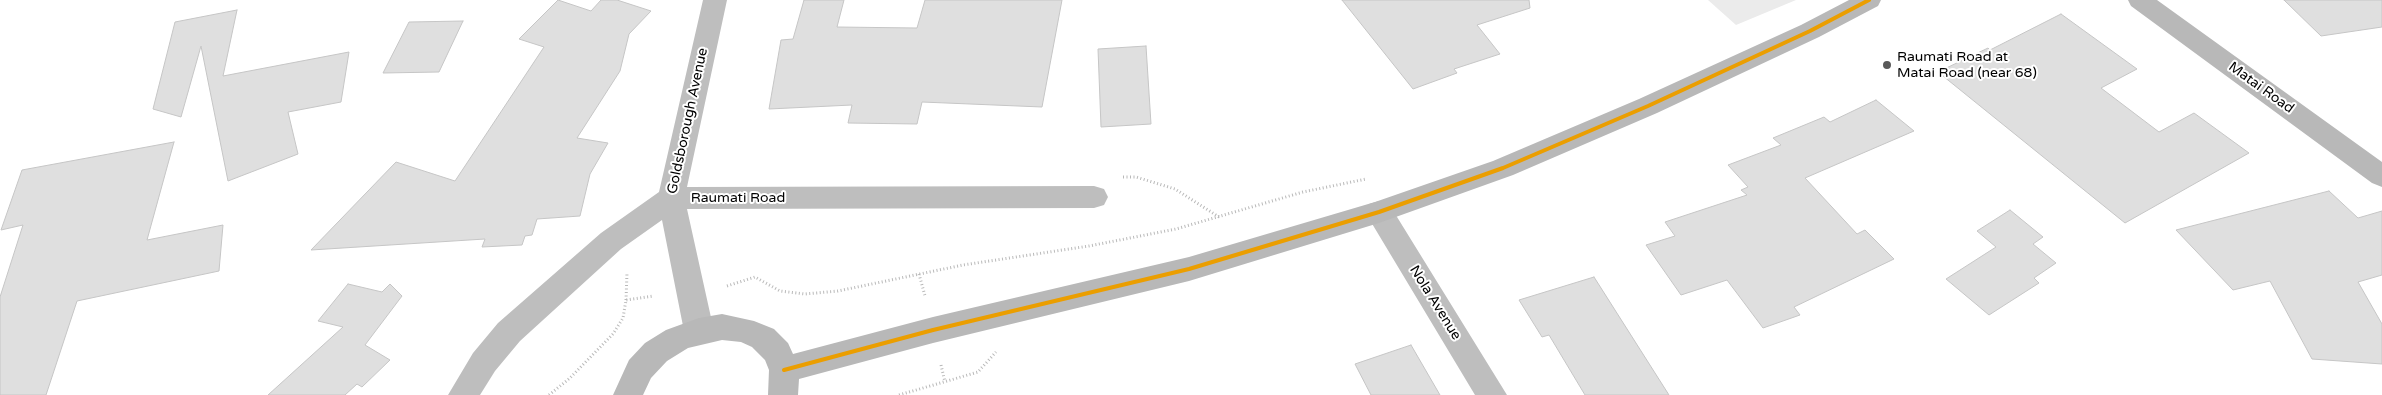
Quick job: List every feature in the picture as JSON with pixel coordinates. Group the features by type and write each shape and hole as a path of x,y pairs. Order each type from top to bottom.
{"main road":[{"path":"628,395 640,369 656,352 677,339 699,330 722,327 744,330 763,338 777,352 783,382 933,330 1189,269 1379,212 1503,168 1648,106 1810,32 1869,0"},
{"name":"Matai Road","path":"2140,0 2382,176"}],"street":[{"name":"Goldsborough Avenue","path":"699,330 671,198 715,0"},
{"name":"Raumati Road","path":"464,395 484,362 509,332 612,241 671,198 1094,197"},
{"name":"Nola Avenue","path":"1379,212 1492,395"}],"path":[{"path":"734,285 755,277 780,291 805,294 838,291 963,265 1089,246 1176,229 1303,192 1374,176"},
{"path":"1117,177 1136,177 1175,189 1220,217"},
{"path":"920,274 926,298"},
{"path":"549,395 576,372 613,334 623,318 626,300 642,298"},
{"path":"899,395 978,372 996,352"},
{"path":"942,368 945,382"}],"shaded area":[{"path":"1708,0 1796,0 1736,25"}],"building":[{"path":"558,0 591,11 601,0 617,0 651,11 629,34 620,71 577,138 608,143 590,174 580,216 537,219 532,235 525,236 522,245 482,247 485,239 311,250 396,162 455,181 544,47 519,39"},
{"path":"804,0 844,0 837,27 917,28 925,0 1062,0 1042,107 922,102 917,124 848,123 852,105 769,109 781,40 793,39"},
{"path":"1342,0 1529,0 1530,8 1477,25 1500,54 1454,69 1457,73 1413,89"},
{"path":"2284,0 2382,0 2382,27 2321,36"},
{"path":"237,10 223,76 349,52 341,102 288,112 298,154 228,181 201,46 181,117 153,109 175,22"},
{"path":"2061,14 2137,69 2101,88 2159,132 2194,113 2249,153 2125,223 1938,72 1988,48 1990,50"},
{"path":"463,21 439,72 383,73 409,22"},
{"path":"1146,46 1151,124 1101,127 1098,49"},
{"path":"1876,100 1914,131 1805,178 1857,234 1865,230 1894,259 1794,307 1800,315 1763,328 1727,280 1681,295 1646,245 1675,236 1665,222 1747,195 1741,190 1748,187 1728,165 1781,145 1773,138 1824,117 1830,122"},
{"path":"174,142 147,240 223,225 219,271 77,301 46,395 0,395 0,297 23,225 1,230 22,170"},
{"path":"2329,191 2358,218 2382,211 2382,275 2358,282 2382,324 2382,364 2312,359 2270,281 2233,290 2176,230"},
{"path":"2010,210 2043,237 2033,244 2056,263 2034,278 2039,283 1989,315 1946,279 1996,247 1977,231"},
{"path":"1594,277 1669,395 1585,395 1549,335 1542,337 1519,300"},
{"path":"348,284 382,292 390,284 402,296 365,345 390,360 362,387 357,384 345,395 268,395 343,327 318,321"},
{"path":"1411,345 1440,395 1371,395 1355,364"}],"transit line":[{"path":"784,370 933,330 1189,269 1379,212 1503,168 1648,106 1810,31 1869,0"}],"place":[{"name":"Raumati Road at Matai Road (near 68)","path":"1887,65"}]}
